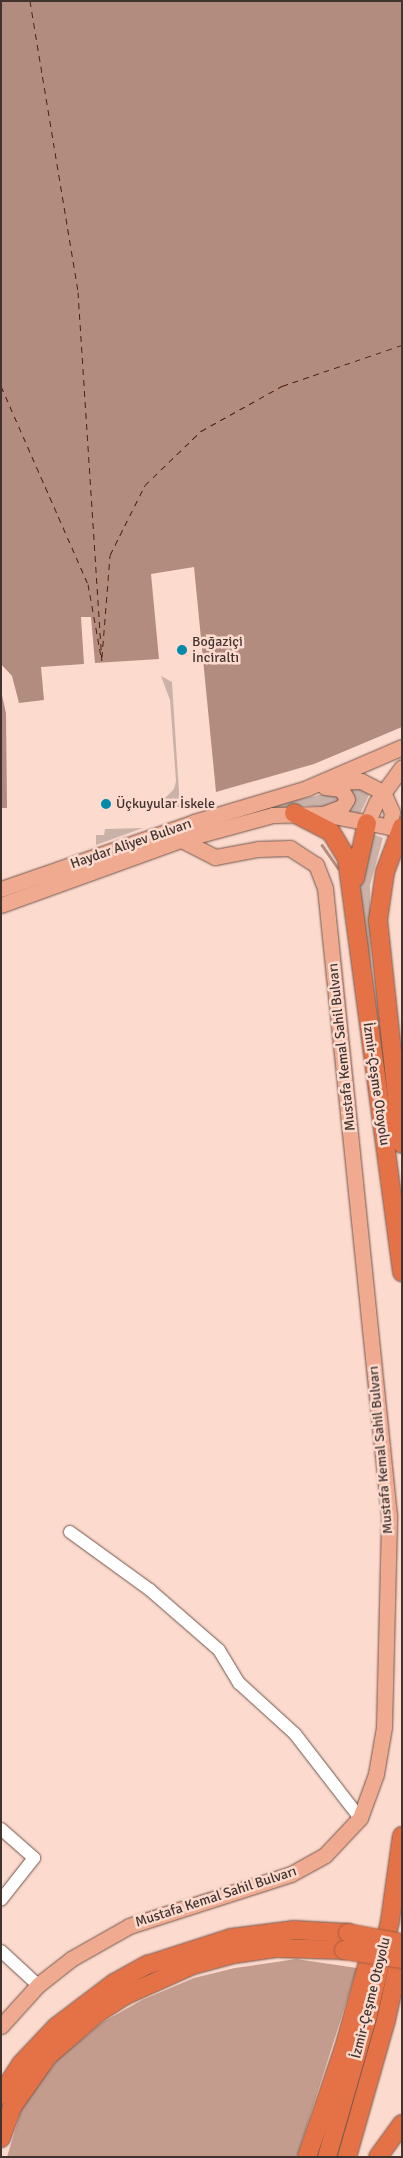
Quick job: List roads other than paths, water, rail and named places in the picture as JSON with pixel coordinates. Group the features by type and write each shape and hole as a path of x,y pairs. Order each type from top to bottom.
{"highway":[{"name":"İzmir-Çeşme Otoyolu","path":"294,813 320,824 338,840 347,859 402,1272"},
{"path":"353,896 367,823"},
{"name":"İzmir-Çeşme Otoyolu","path":"399,828 378,877 380,895 378,949 402,1144"},
{"path":"380,895 389,877 402,869"},
{"path":"307,2157 344,2048 401,1841"},
{"name":"İzmir-Çeşme Otoyolu","path":"327,2157 368,2015 390,1921 401,1841"},
{"path":"1,2095 21,2064 56,2027 114,1983 147,1965 231,1938 294,1930 346,1941 402,1959"},
{"path":"1,2138 12,2108 48,2056 98,2013 124,1996 194,1965 234,1954 346,1941 402,1943"},
{"name":"İzmir-Çeşme Otoyolu","path":"347,2157 386,2020 402,1948"},
{"path":"382,2151 402,2124"}],"main road":[{"name":"Haydar Aliyev Bulvarı","path":"1,889 194,822 307,788 402,747"},
{"path":"367,823 383,792 402,767"},
{"path":"307,788 350,780 362,781 383,792 399,828"},
{"path":"307,788 337,788 346,794 344,804 323,814"},
{"name":"Haydar Aliyev Bulvarı","path":"1,905 181,840 252,819 294,813 323,814 399,828"},
{"path":"221,828 215,836 214,845 219,852 228,855"},
{"name":"Mustafa Kemal Sahil Bulvarı","path":"1,2026 38,1985 71,1959 129,1926 308,1866 325,1855 360,1818 376,1774 384,1727 389,1515 326,888 316,865 290,848 210,857 181,840"}],"street":[{"path":"70,1532 150,1590 213,1644 239,1683 294,1734 360,1818"},
{"path":"1,1829 34,1858 1,1900"},
{"path":"1,1951 38,1985"}],"waterway":[{"path":"322,845 338,868"}],"place":[{"name":"Boğaziçi İnciraltı","path":"182,650"},
{"name":"Üçkuyular İskele","path":"106,804"}]}
